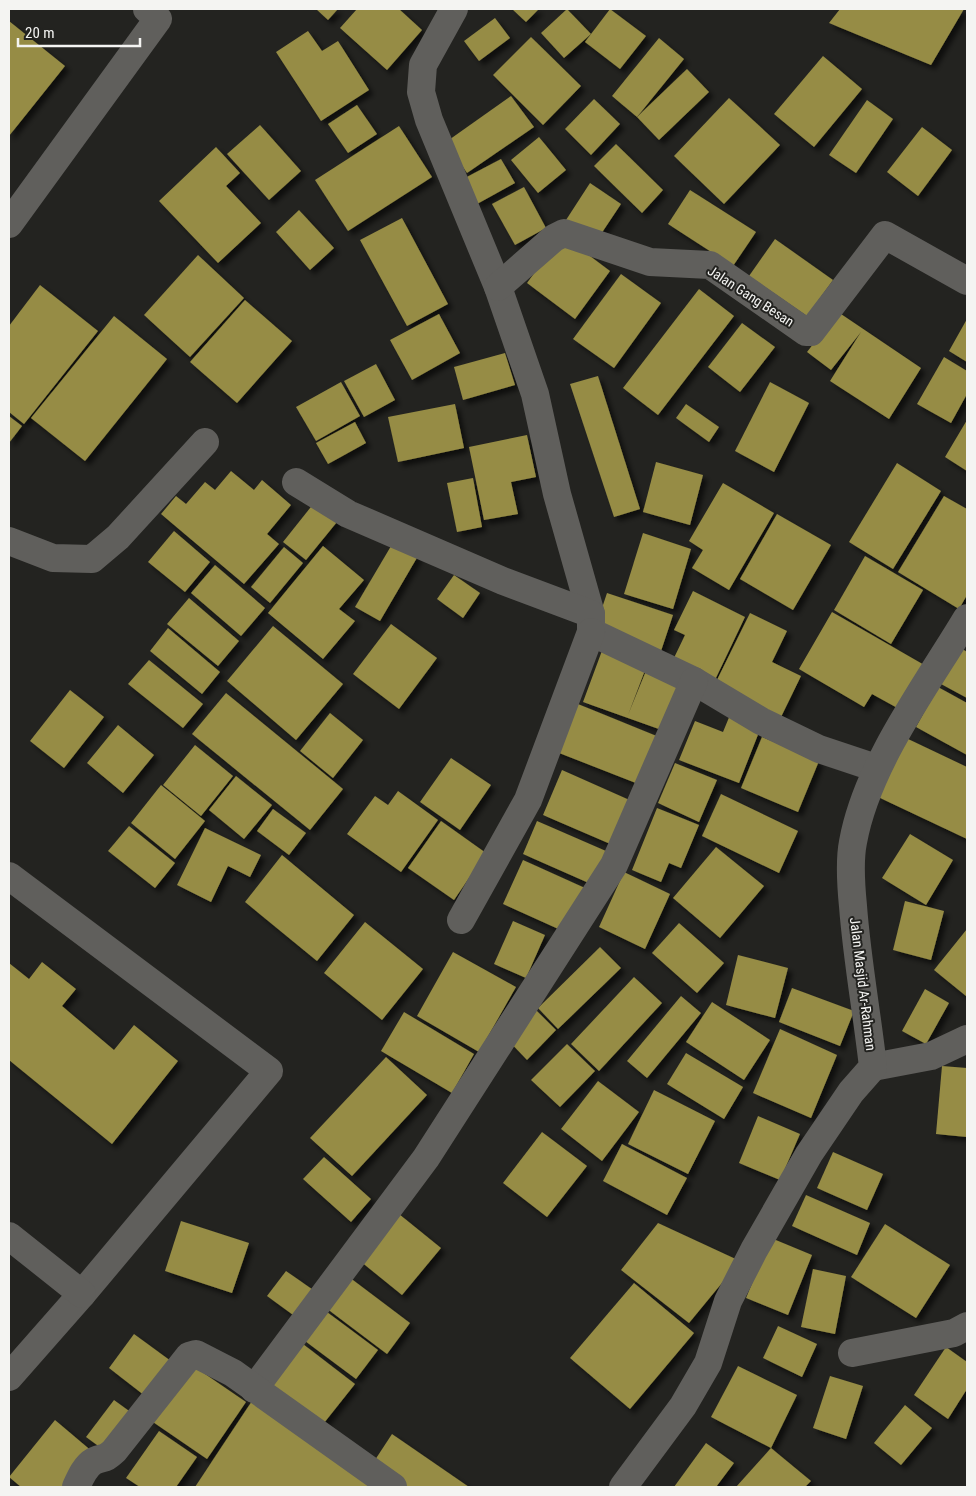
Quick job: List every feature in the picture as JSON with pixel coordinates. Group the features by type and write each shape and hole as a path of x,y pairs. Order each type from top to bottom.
{"street":[{"path":"9,224 158,19 147,9"},
{"path":"454,9 423,65 421,92 430,120 498,287 535,394 557,494 591,623 528,800 461,920"},
{"name":"Jalan Gang Besan","path":"498,287 554,238 564,233 650,262 710,266 806,332 811,332 885,235 967,281"},
{"path":"9,541 53,558 92,559 118,537 205,442"},
{"path":"296,482 348,514 503,581 591,623 761,721 819,750 876,768"},
{"name":"Jalan Masjid Ar-Rahman","path":"623,1487 683,1406 708,1363 728,1301 754,1250 809,1154 851,1092 873,1067 867,1011 856,948 851,887 853,843 876,768 967,618"},
{"path":"254,1389 426,1158 614,865 694,681"},
{"path":"9,876 269,1070 82,1294 9,1377"},
{"path":"873,1067 931,1056 967,1038"},
{"path":"9,1236 82,1294"},
{"path":"852,1353 954,1333 967,1326"},
{"path":"76,1487 89,1464 96,1460 106,1459 131,1432 188,1356 196,1354 233,1373 392,1487"}],"building":[{"path":"316,9 338,9 328,20"},
{"path":"357,9 399,9 422,30 387,70 340,28"},
{"path":"512,9 539,9 526,22"},
{"path":"567,9 591,34 564,58 541,33"},
{"path":"610,9 646,36 620,69 585,42"},
{"path":"840,9 964,9 931,65 829,23"},
{"path":"495,18 510,38 479,61 464,41"},
{"path":"9,21 65,66 9,136"},
{"path":"308,31 322,51 338,41 369,90 321,121 276,52"},
{"path":"531,37 581,86 543,125 493,75"},
{"path":"659,38 684,59 637,117 612,96"},
{"path":"823,56 862,89 814,147 774,114"},
{"path":"687,69 709,92 659,140 637,117"},
{"path":"511,96 534,127 467,173 446,142"},
{"path":"729,98 780,145 724,204 674,156"},
{"path":"594,99 620,124 591,155 565,129"},
{"path":"867,100 893,119 856,173 829,155"},
{"path":"357,105 377,134 348,153 328,124"},
{"path":"260,125 301,171 269,200 227,154"},
{"path":"399,126 432,177 348,231 315,180"},
{"path":"922,127 952,150 918,196 887,172"},
{"path":"539,137 566,170 538,193 511,160"},
{"path":"616,144 663,190 642,213 594,166"},
{"path":"216,147 240,173 226,186 261,223 218,263 159,201"},
{"path":"501,159 515,183 477,204 463,179"},
{"path":"590,183 621,204 597,240 566,220"},
{"path":"524,187 546,228 515,245 492,204"},
{"path":"690,190 756,232 733,266 668,224"},
{"path":"299,210 334,248 310,270 276,232"},
{"path":"402,218 448,304 407,326 360,240"},
{"path":"562,235 610,271 575,319 527,283"},
{"path":"775,239 833,280 807,316 749,276"},
{"path":"198,255 244,298 190,357 144,315"},
{"path":"621,274 661,303 614,368 573,339"},
{"path":"40,285 98,331 24,424 9,412 9,326"},
{"path":"699,289 734,316 658,415 623,388"},
{"path":"245,300 292,341 237,403 190,362"},
{"path":"838,312 921,368 889,419 830,381 861,332 831,370 807,352"},
{"path":"439,314 460,353 412,380 390,340"},
{"path":"114,316 167,359 85,461 31,418"},
{"path":"967,319 967,362 949,351"},
{"path":"742,323 775,347 740,392 708,367"},
{"path":"505,353 515,385 463,400 454,367"},
{"path":"944,357 967,371 967,394 951,423 917,404"},
{"path":"376,364 395,400 364,417 344,381"},
{"path":"598,376 640,509 614,517 570,384"},
{"path":"341,382 360,416 316,441 296,407"},
{"path":"770,382 809,403 774,472 735,451"},
{"path":"455,404 464,448 398,462 388,417"},
{"path":"686,404 719,427 709,442 676,418"},
{"path":"9,416 22,426 9,443"},
{"path":"967,420 967,471 945,457"},
{"path":"355,422 366,443 328,464 316,443"},
{"path":"527,435 536,477 511,482 518,514 484,520 469,447"},
{"path":"656,462 703,475 690,525 643,512"},
{"path":"897,463 941,491 893,569 849,542"},
{"path":"231,471 254,490 262,480 291,505 267,534 279,544 244,584 161,514 176,496 186,504 205,482 215,490"},
{"path":"473,478 482,527 457,532 447,483"},
{"path":"723,483 774,513 729,590 692,568 703,550 689,541"},
{"path":"944,496 967,509 967,595 959,609 898,572"},
{"path":"318,498 341,517 306,560 283,542"},
{"path":"777,514 831,545 793,610 740,579"},
{"path":"174,531 210,562 185,592 148,562"},
{"path":"643,533 691,549 673,609 624,594"},
{"path":"394,541 418,556 380,621 355,607"},
{"path":"323,546 364,580 339,609 355,621 323,659 268,613"},
{"path":"284,547 303,563 270,603 251,587"},
{"path":"865,556 923,590 891,644 834,610"},
{"path":"215,565 265,608 241,636 191,593"},
{"path":"454,575 480,593 463,618 437,599"},
{"path":"693,591 745,617 714,682 672,662 685,635 674,630"},
{"path":"607,593 673,615 661,651 595,629"},
{"path":"189,598 239,641 218,666 167,624"},
{"path":"832,612 926,666 901,710 872,694 864,707 799,669"},
{"path":"750,613 787,631 772,662 801,676 781,717 715,684"},
{"path":"391,624 437,658 399,709 353,674"},
{"path":"273,626 343,684 296,740 227,681"},
{"path":"168,628 220,672 202,694 150,651"},
{"path":"603,648 647,665 628,715 648,666 690,682 670,733 583,702"},
{"path":"961,648 967,652 967,698 941,684"},
{"path":"149,660 203,704 183,728 128,684"},
{"path":"938,687 967,703 967,755 916,727"},
{"path":"70,690 104,717 64,768 30,741"},
{"path":"226,693 343,789 310,830 192,734"},
{"path":"573,702 664,739 646,787 554,751"},
{"path":"330,713 363,740 333,778 300,751"},
{"path":"730,715 761,727 739,783 679,760 695,721 723,732"},
{"path":"118,725 154,755 123,793 87,763"},
{"path":"762,737 819,761 798,812 741,788"},
{"path":"906,738 967,767 967,839 878,797"},
{"path":"195,745 233,776 201,816 163,785"},
{"path":"451,758 491,785 460,830 420,802"},
{"path":"675,763 717,780 699,822 658,803"},
{"path":"562,770 634,802 615,846 543,815"},
{"path":"236,776 272,805 244,839 209,810"},
{"path":"161,785 205,821 175,859 131,823"},
{"path":"398,791 438,820 401,872 347,834 375,796 388,805"},
{"path":"721,794 798,831 779,873 702,836"},
{"path":"657,808 699,825 681,868 669,863 661,882 632,870"},
{"path":"273,809 306,833 289,855 257,831"},
{"path":"441,821 486,853 454,900 408,868"},
{"path":"537,821 606,851 591,884 523,854"},
{"path":"129,826 175,863 155,888 108,851"},
{"path":"205,828 261,855 250,877 228,866 211,902 177,885"},
{"path":"910,834 953,860 926,905 882,878"},
{"path":"716,847 764,886 720,938 673,898"},
{"path":"282,855 354,915 317,961 245,902"},
{"path":"523,860 585,888 565,932 503,904"},
{"path":"624,872 670,894 645,949 599,927"},
{"path":"905,901 944,911 931,960 893,950"},
{"path":"513,921 545,935 526,978 494,964"},
{"path":"365,922 423,969 382,1020 324,973"},
{"path":"679,923 724,963 697,993 652,953"},
{"path":"967,929 967,994 966,996 934,970"},
{"path":"600,947 621,968 558,1029 538,1008"},
{"path":"453,952 516,987 479,1052 417,1016"},
{"path":"738,955 788,968 775,1018 726,1005"},
{"path":"42,962 76,989 62,1006 114,1050 134,1025 178,1061 112,1144 9,1060 9,963 29,979"},
{"path":"634,977 662,1003 599,1071 571,1044"},
{"path":"792,988 854,1011 840,1046 779,1022"},
{"path":"925,989 949,1003 926,1044 902,1031"},
{"path":"681,996 701,1013 647,1078 627,1061"},
{"path":"712,1002 770,1040 744,1080 686,1042"},
{"path":"535,1009 556,1030 527,1060 506,1038"},
{"path":"404,1012 474,1054 452,1093 381,1051"},
{"path":"780,1029 837,1055 811,1118 753,1093"},
{"path":"567,1044 595,1071 560,1107 531,1080"},
{"path":"686,1053 743,1087 724,1119 667,1084"},
{"path":"386,1057 427,1095 352,1176 310,1138"},
{"path":"942,1066 967,1068 967,1137 936,1134"},
{"path":"598,1081 639,1112 602,1161 561,1129"},
{"path":"654,1090 715,1121 688,1174 628,1144"},
{"path":"758,1116 800,1134 780,1180 739,1163"},
{"path":"542,1132 587,1166 547,1217 503,1183"},
{"path":"622,1144 687,1178 667,1215 603,1181"},
{"path":"833,1152 883,1174 867,1210 817,1188"},
{"path":"324,1157 371,1199 351,1222 303,1179"},
{"path":"806,1195 870,1223 857,1255 792,1226"},
{"path":"399,1214 441,1248 402,1295 360,1261"},
{"path":"181,1221 249,1243 232,1293 165,1271"},
{"path":"658,1223 740,1261 689,1323 621,1270"},
{"path":"885,1224 950,1265 916,1318 851,1277"},
{"path":"771,1238 812,1255 788,1315 746,1298"},
{"path":"813,1269 846,1276 835,1334 801,1327"},
{"path":"286,1271 319,1294 300,1320 267,1296"},
{"path":"349,1277 410,1323 387,1354 326,1308"},
{"path":"634,1283 694,1333 630,1409 570,1358"},
{"path":"327,1312 378,1350 356,1379 305,1341"},
{"path":"778,1326 817,1344 802,1377 763,1358"},
{"path":"134,1334 175,1364 149,1399 109,1368"},
{"path":"303,1344 355,1384 320,1428 269,1389"},
{"path":"946,1347 967,1362 967,1389 948,1419 914,1395"},
{"path":"189,1363 246,1402 207,1459 150,1420"},
{"path":"738,1366 797,1395 771,1448 711,1417"},
{"path":"830,1376 863,1386 846,1439 813,1428"},
{"path":"114,1400 136,1416 108,1453 86,1437"},
{"path":"252,1401 381,1487 195,1487"},
{"path":"905,1405 932,1428 901,1465 874,1443"},
{"path":"55,1420 94,1453 66,1487 21,1487 9,1477"},
{"path":"159,1431 197,1457 176,1487 140,1487 126,1478"},
{"path":"392,1434 469,1487 402,1487 371,1466"},
{"path":"706,1443 734,1463 716,1487 674,1487"},
{"path":"771,1448 811,1481 805,1487 736,1487"}]}
